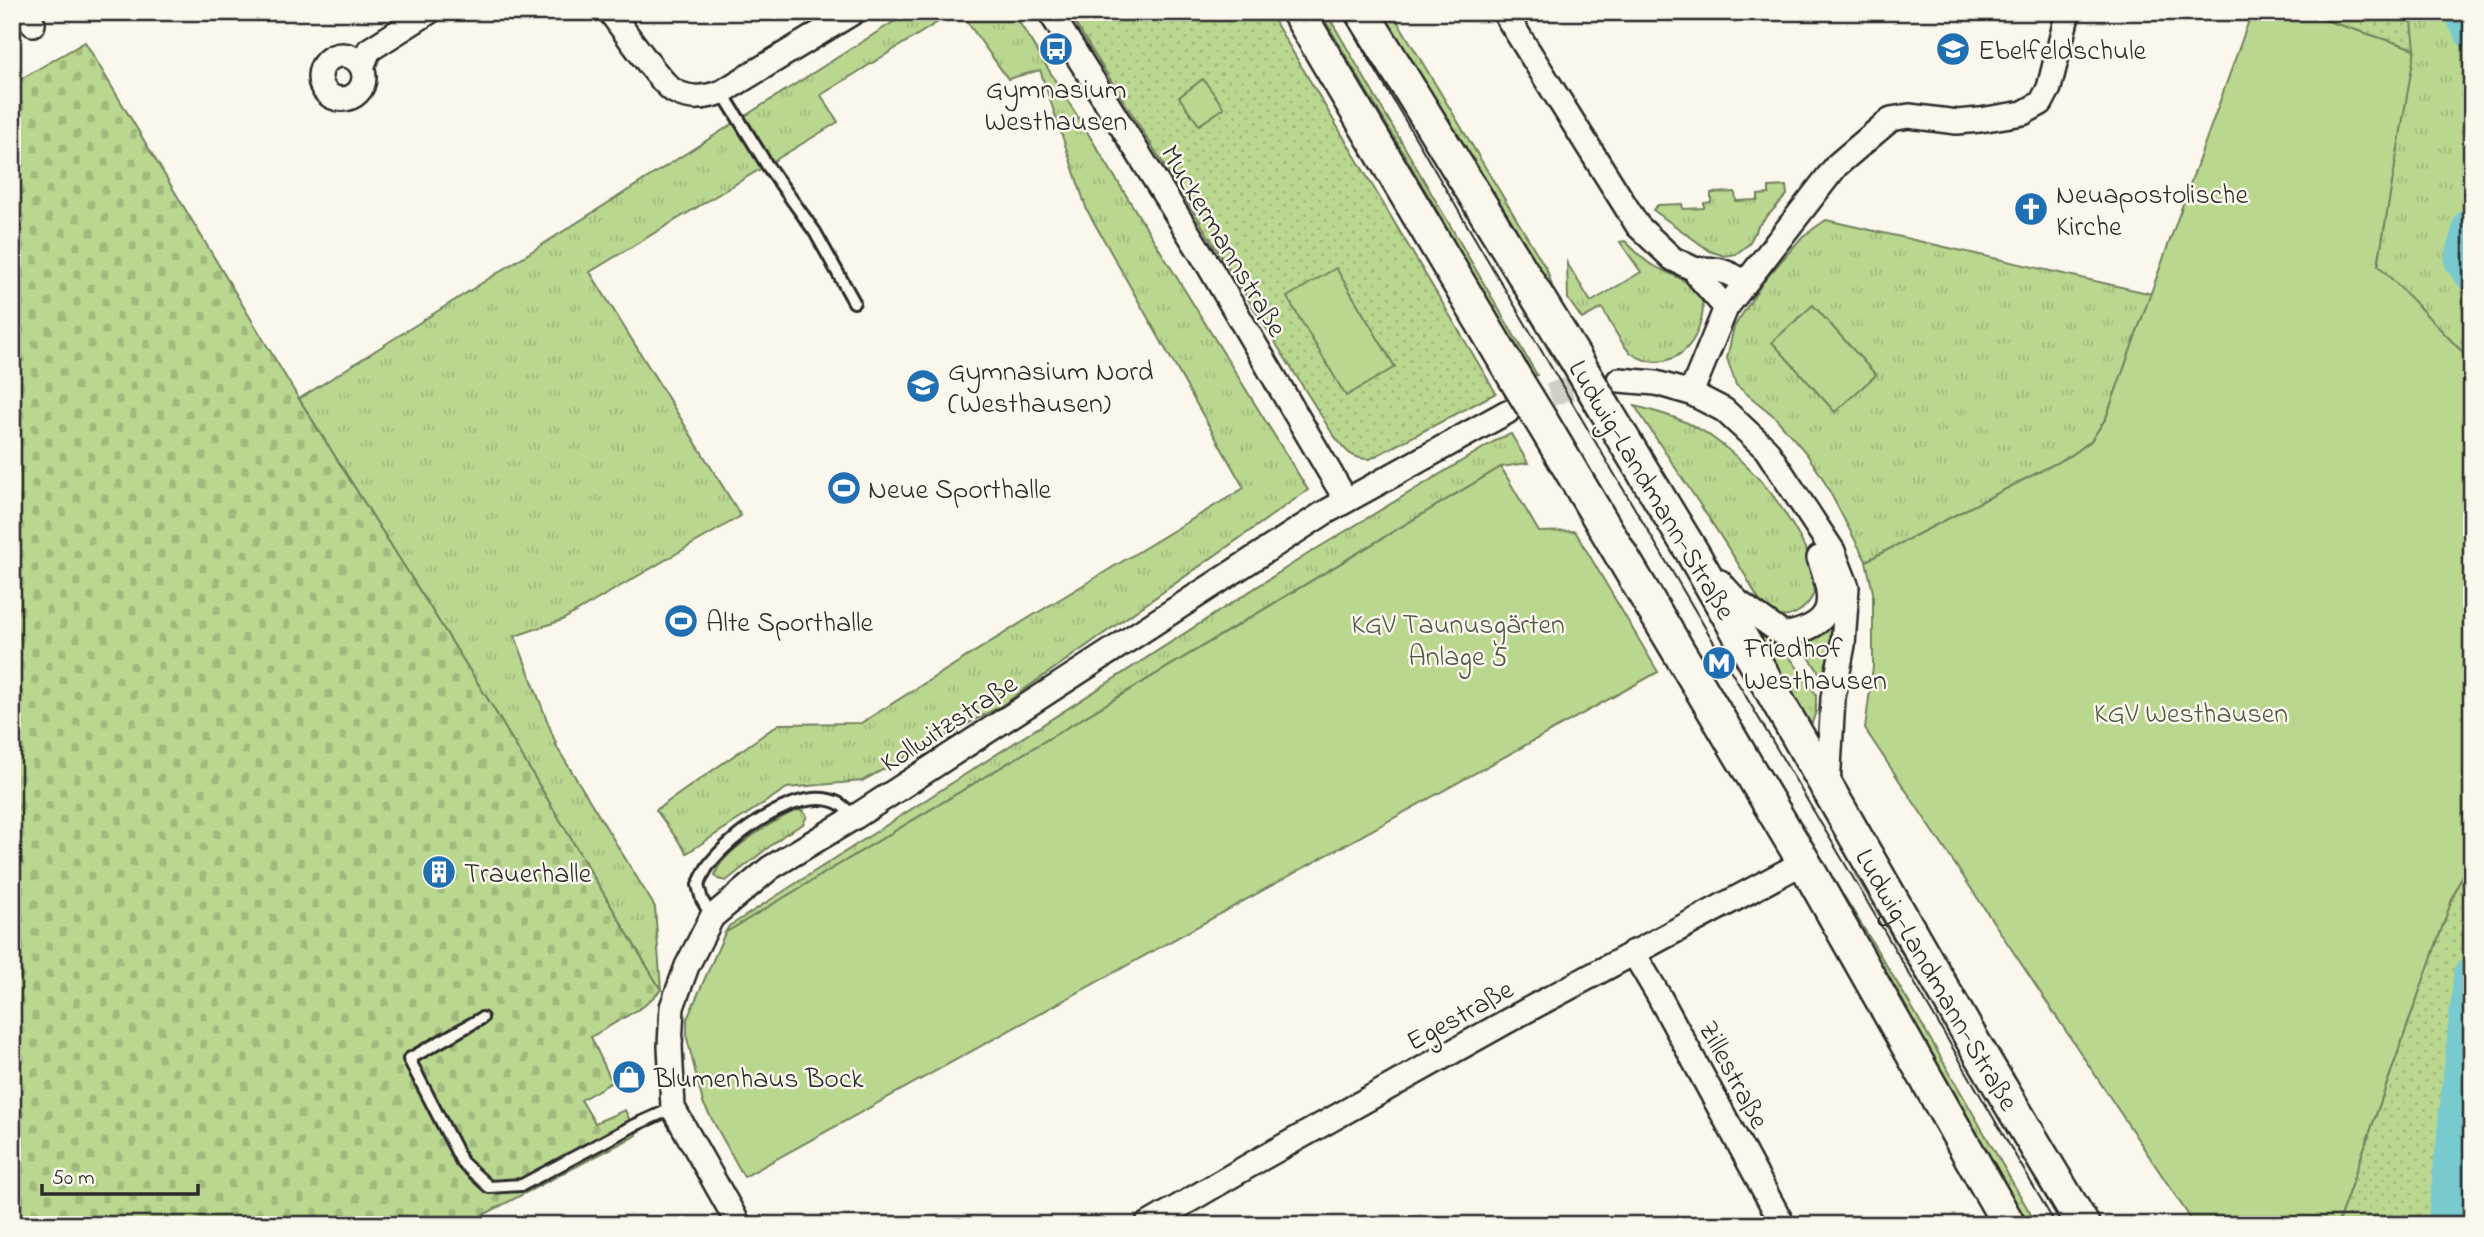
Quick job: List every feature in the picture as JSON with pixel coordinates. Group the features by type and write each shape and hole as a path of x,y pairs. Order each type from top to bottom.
{"main road":[{"name":"Ludwig-Landmann-Straße","path":"1298,12 1804,862 2009,1225"},
{"name":"Ludwig-Landmann-Straße","path":"1362,12 1692,552 1974,1042 2083,1225"}],"street":[{"path":"362,67 369,50 429,12"},
{"path":"610,12 671,90 704,98 722,92 854,12"},
{"name":"Muckermannstraße","path":"1050,12 1209,266 1346,500"},
{"path":"1504,12 1638,226 1673,259 1696,270 1718,270 1730,274 1745,284"},
{"path":"1691,393 1726,308 1836,164 1891,119 1909,116 1957,122 1980,120 2023,113 2041,103 2049,88 2068,12"},
{"path":"1696,270 1698,276 1726,308"},
{"path":"1619,380 1656,383 1691,393 1724,410 1766,449 1833,551 1847,587 1843,645 1833,698 1828,786"},
{"name":"Kollwitzstraße","path":"739,1225 673,1108 670,1046 672,1007 687,966 712,917 770,868 855,817 1346,500 1507,412"},
{"path":"1692,552 1738,602 1784,635 1805,631 1820,622 1829,606 1830,586 1794,493"},
{"name":"Egestraße","path":"1147,1225 1268,1154 1633,952 1804,862"},
{"name":"Zillestraße","path":"1633,952 1783,1225"}],"lane":[{"path":"722,92 767,165 815,232 854,302"},
{"path":"712,917 702,900 698,886 707,867 724,848 748,829 772,813 799,802 819,800 838,803 855,817"},
{"path":"482,1018 409,1059 462,1162 489,1187 522,1185 633,1126 673,1108"}],"green space":[{"path":"909,12 954,12 821,95 838,122 590,272 741,516 562,620 515,636 558,749 655,907 661,990 489,701 299,399"},
{"path":"960,12 1013,12 1308,490 1001,706 862,781 787,788 687,853 656,810 779,724 861,723 1244,488 1087,210 1040,70 1008,79"},
{"path":"1068,12 1269,12 1496,393 1370,459 1363,459 1348,452 1332,433"},
{"path":"1320,12 1326,12 1537,375 1529,378 1434,205"},
{"path":"1378,12 1392,12 1547,270 1553,289 1551,290"},
{"name":"KGV Westhausen","path":"2252,12 2299,12 2415,49 2378,265 2472,362 2472,850 2451,902 2337,1225 2195,1225 1865,729 1873,667 1873,592 1866,561 2072,455 2091,441 2106,418"},
{"path":"2299,12 2472,12 2472,362 2378,266 2414,49"},
{"path":"2299,12 2411,12 2415,49"},
{"path":"85,42 299,399 489,701 661,990 644,1006 591,1037 612,1082 581,1100 595,1123 625,1110 637,1135 483,1215 489,1225 12,1225 12,84"},
{"path":"1374,52 1565,367 1557,365"},
{"path":"1203,79 1224,108 1199,125 1179,97"},
{"path":"1786,186 1787,195 1758,226 1749,244 1736,254 1724,256 1710,251 1653,210 1658,205 1682,204 1683,209 1704,208 1704,203 1711,202 1711,193 1735,192 1736,201 1758,200 1758,195 1769,194 1769,187"},
{"path":"1826,220 2152,294 2106,418 2091,441 2072,455 1866,561 1822,477 1806,453 1775,417 1736,385 1727,358 1734,327 1764,281 1803,236"},
{"path":"1625,241 1649,263 1692,286 1701,299 1703,313 1695,337 1689,346 1672,358 1653,361 1631,353 1619,339 1602,308 1582,319 1568,299 1567,263 1591,302 1641,272 1620,242"},
{"path":"1336,268 1395,367 1346,396 1287,297"},
{"path":"1813,305 1876,375 1835,412 1772,342"},
{"path":"1635,406 1676,418 1704,432 1737,458 1768,490 1795,530 1814,571 1814,593 1802,609 1791,615 1779,616 1764,607"},
{"path":"1511,434 1528,463 1501,467 725,933 729,926 1311,552 1500,438"},
{"name":"KGV Taunusgärten Anlage 5","path":"1501,467 1539,532 1575,531 1658,672 744,1177 703,1103 687,1038 687,1019 725,933"},
{"path":"1830,620 1838,621 1822,677 1798,640"},
{"path":"1770,637 1779,642 1816,694 1816,711 1812,723 1806,721 1758,638"},
{"path":"798,810 807,816 803,824 784,835 726,881 718,879 715,875 719,866 738,847 764,828"},
{"path":"2472,850 2472,1225 2337,1225 2451,902"},
{"path":"1865,869 2071,1225 2062,1225 1855,874"},
{"path":"1844,896 1913,1009 2037,1225 2028,1225 1912,1019 1837,899"}],"waterway":[{"path":"2462,12 2472,31"},
{"path":"2472,225 2463,261 2472,273"},
{"path":"2446,1225 2472,975"}],"tunnel":[{"path":"1518,407 1564,390 1602,383"}],"tram line":[{"path":"1341,12 2056,1225"}],"place":[{"name":"Gymnasium Westhausen","path":"1056,49"},
{"name":"Ebelfeldschule","path":"1953,49"},
{"name":"Neuapostolische Kirche","path":"2031,209"},
{"name":"Gymnasium Nord (Westhausen)","path":"923,386"},
{"name":"Neue Sporthalle","path":"844,488"},
{"name":"Alte Sporthalle","path":"681,621"},
{"name":"Friedhof Westhausen","path":"1719,663"},
{"name":"Trauerhalle","path":"439,872"},
{"name":"Blumenhaus Bock","path":"629,1077"}]}
